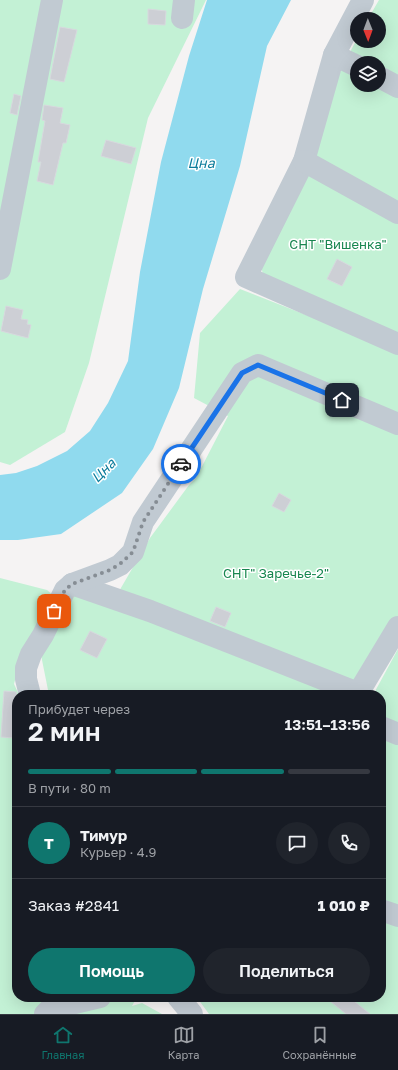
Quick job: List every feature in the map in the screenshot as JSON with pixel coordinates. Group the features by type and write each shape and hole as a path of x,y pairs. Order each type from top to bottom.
{"street":[{"path":"0,269 52,0"},
{"path":"363,0 334,55 304,160 246,277 398,344"},
{"path":"334,55 350,63"},
{"path":"386,81 398,87"},
{"path":"304,160 398,213"},
{"path":"29,690 26,679 26,668 31,654 66,592 110,570 120,564 133,552 143,522 242,373 258,365 398,424"},
{"path":"66,592 150,611 348,690"},
{"path":"360,690 398,627"},
{"path":"386,729 398,734"},
{"path":"386,912 398,916"},
{"path":"45,1014 50,1009 79,1002"},
{"path":"182,1002 192,1014"}],"green space":[{"path":"0,0 206,0 148,118 89,363 65,432 10,465 0,462"},
{"name":"СНТ \"Вишенка\"","path":"379,0 398,0 398,337 263,275 261,265 303,148 352,48 386,48 386,12 372,12"},
{"name":"СНТ\" Заречье-2\"","path":"240,289 398,351 398,616 353,690 48,690 41,655 75,592 118,593 150,538 189,485 196,478 228,416 194,398 200,333"},
{"path":"0,578 47,590 55,597 22,653 14,684 17,690 12,690 12,1002 134,1002 132,1006 142,1003 162,1014 0,1014"},
{"path":"398,649 398,1014 209,1014 200,1002 386,1002 386,690 376,690"}],"water":[{"name":"Цна","path":"207,0 291,0 267,46 240,166 203,289 179,388 153,449 122,493 61,534 18,540 0,540 0,475 16,473 37,466 67,451 90,431 108,403 128,361 140,272 161,162 189,56"}],"building":[{"path":"148,9 166,11 165,25 148,24"},
{"path":"60,27 77,30 64,82 50,79"},
{"path":"14,94 21,96 17,115 10,113"},
{"path":"44,105 63,108 60,123 70,125 66,143 63,143 53,185 37,181 41,162 38,162 45,121 42,120"},
{"path":"106,140 136,148 131,164 101,156"},
{"path":"337,259 352,267 342,286 327,279"},
{"path":"6,306 23,310 21,319 28,320 27,324 31,325 28,338 1,331"},
{"path":"279,493 291,500 284,512 272,506"},
{"path":"216,607 231,613 225,627 210,621"},
{"path":"90,631 107,639 97,658 80,650"},
{"path":"4,691 12,692 12,738 1,737"},
{"path":"331,1002 355,1002 370,1014 346,1014"}],"way so far":[{"path":"54,611 65,590 72,584 110,570 120,564 133,552 143,522 181,464"}],"route":[{"path":"181,464 242,373 258,365 342,400"}]}
